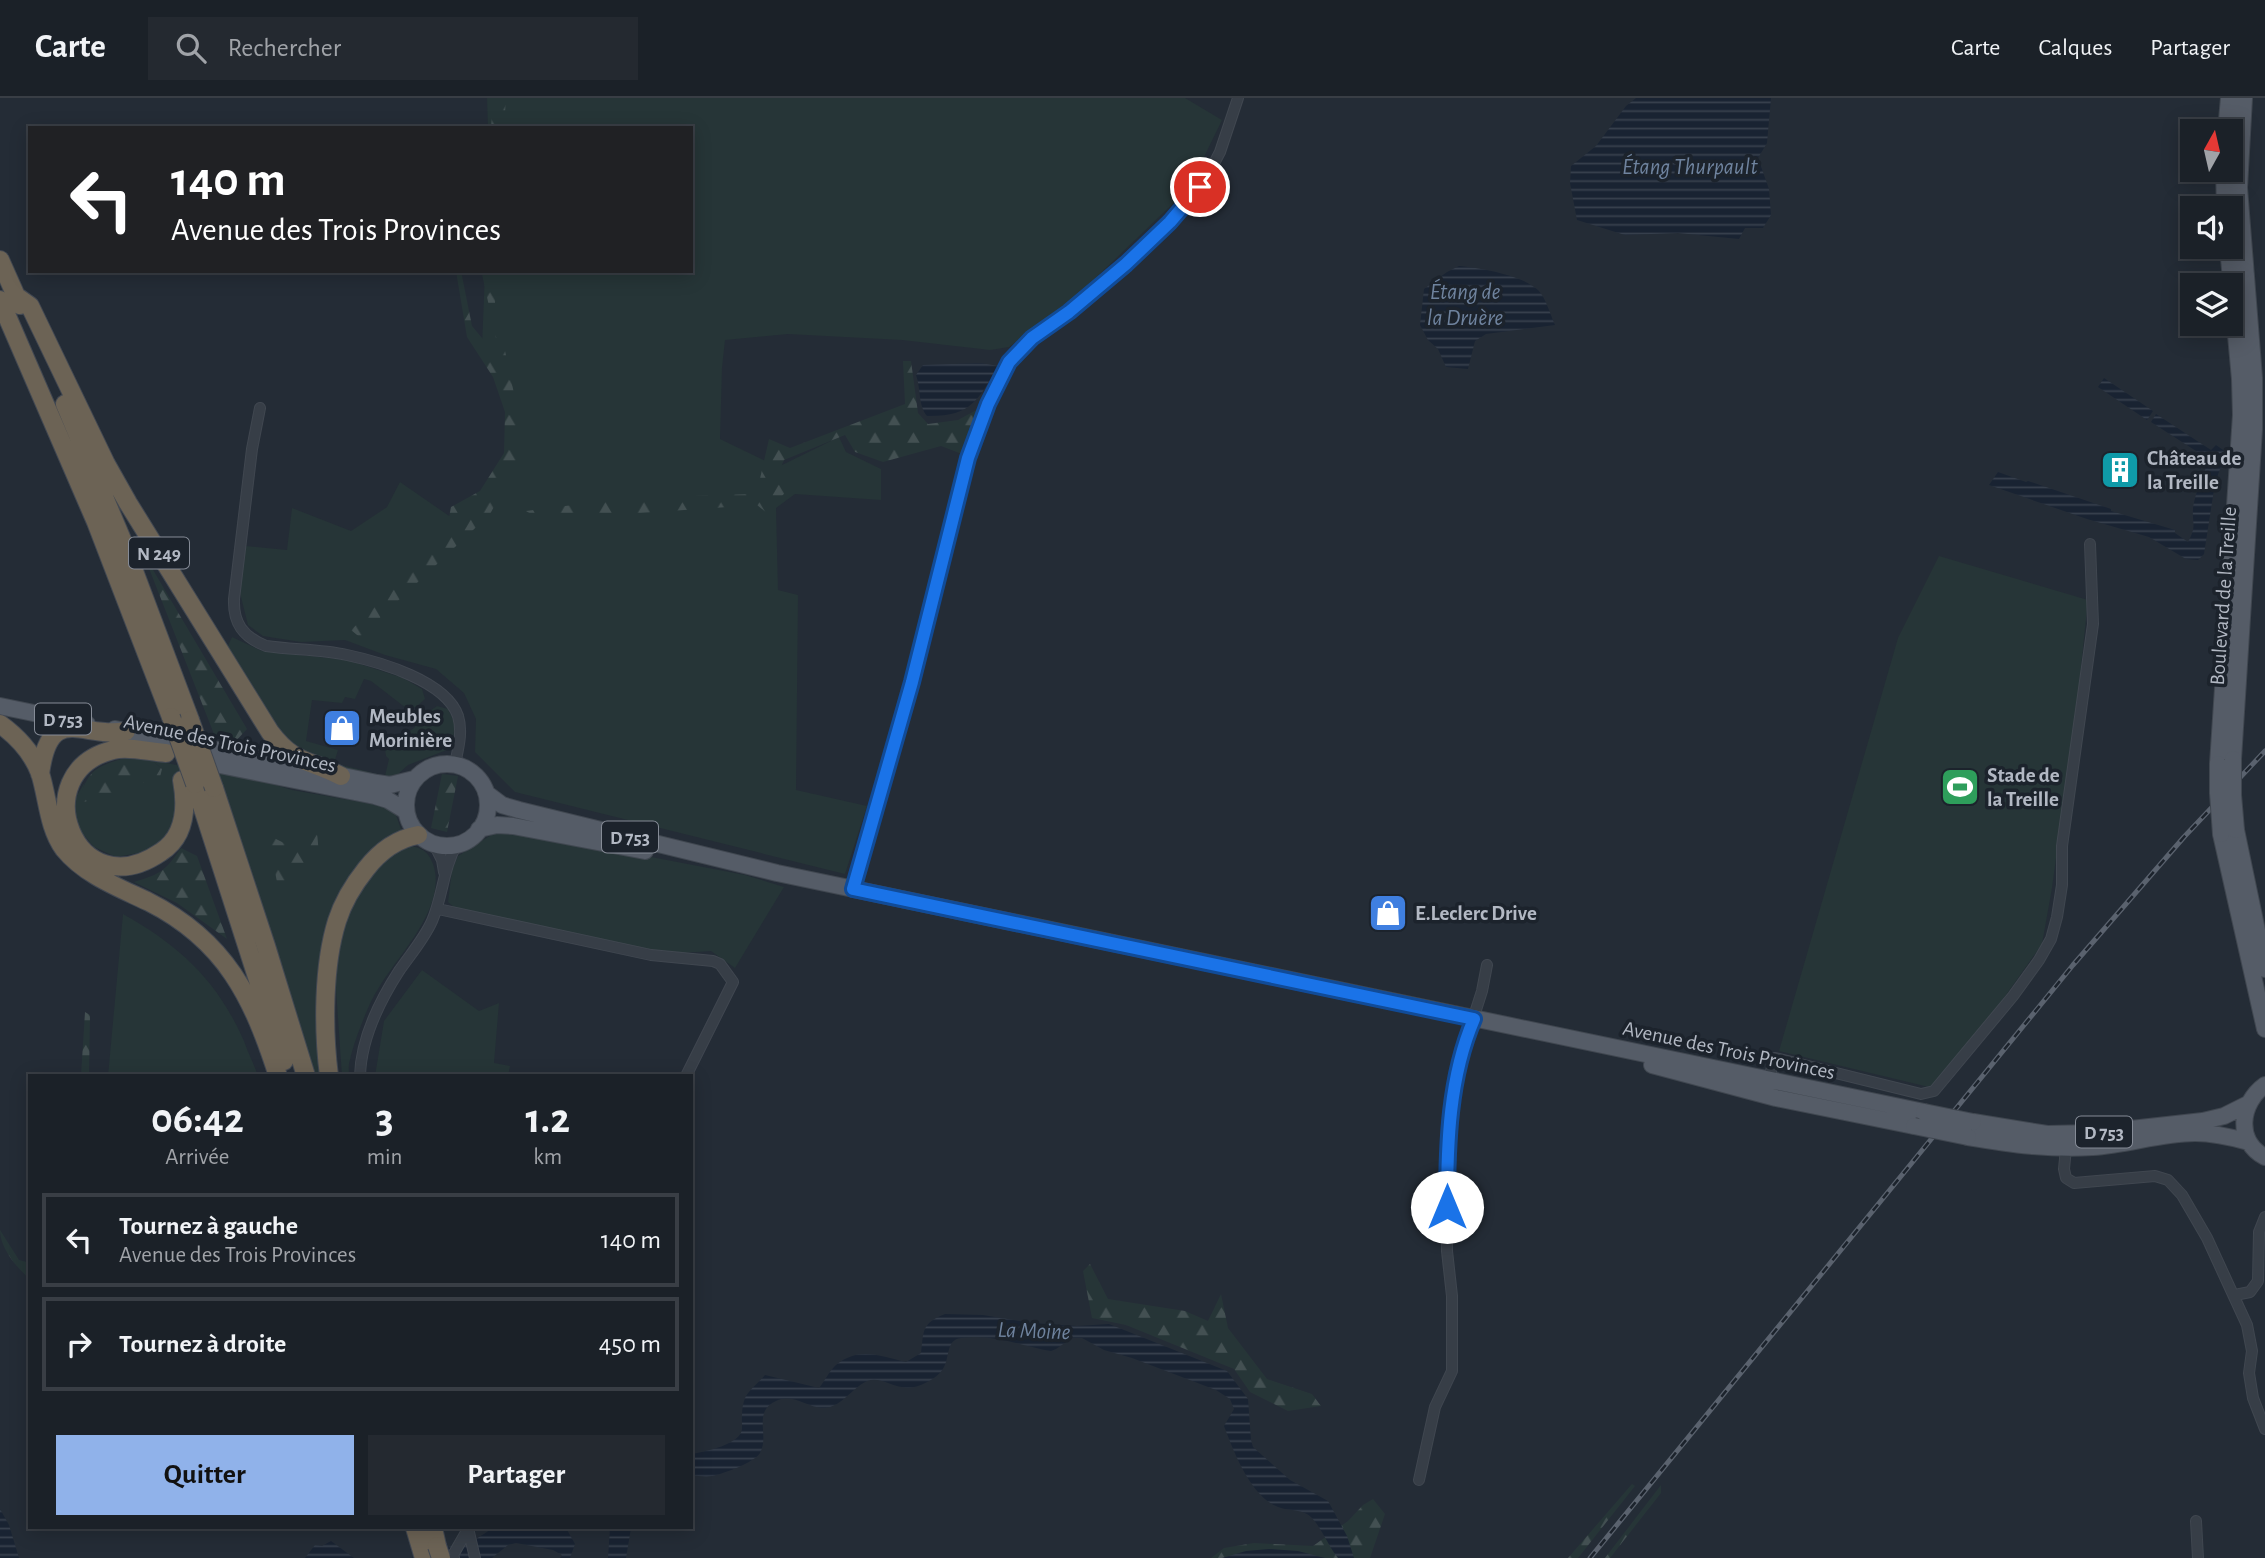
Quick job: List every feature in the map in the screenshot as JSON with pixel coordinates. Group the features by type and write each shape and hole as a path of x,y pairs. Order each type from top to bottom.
{"highway":[{"name":"N 249","path":"0,260 8,298 158,681 166,718 240,918 288,1074"},
{"name":"N 249","path":"8,298 65,405 123,542 214,788 305,1074"},
{"name":"N 249","path":"8,298 30,306 106,464 270,732 299,760 341,776"},
{"path":"0,724 21,741 30,753 40,774 55,831 62,846 74,860 88,871 174,916 210,944 248,999 277,1074"},
{"path":"40,774 45,751 51,740 63,729 80,727 126,732"},
{"name":"N 249","path":"166,753 113,750 98,756 76,772 67,792 65,809 72,836 79,847 94,860 108,866 140,864 168,847 181,828 188,782"},
{"path":"329,1074 326,1015 328,976 338,918 348,895 376,857 403,838 426,839"},
{"path":"416,1529 438,1554"},
{"path":"433,1529 438,1554"}],"main road":[{"path":"2227,119 2229,98"},
{"name":"Boulevard de la Treille","path":"2244,98 2239,153 2240,224 2254,378 2254,429 2226,761 2218,793 2265,968"},
{"name":"Boulevard de la Treille","path":"2226,761 2241,415 2229,259"},
{"name":"Avenue des Trois Provinces","path":"0,706 390,785 415,779"},
{"name":"Avenue des Trois Provinces","path":"0,716 375,796 406,811"},
{"path":"440,764 455,765 474,774 486,793 487,812 479,830 466,841 445,846 426,839 410,824 406,811 408,790 426,769 440,764"},
{"name":"Avenue des Trois Provinces","path":"486,793 502,805 519,810 777,873"},
{"name":"Avenue des Trois Provinces","path":"479,830 498,825 513,826 777,873 1924,1112 1971,1129"},
{"name":"Boulevard de la Treille","path":"2229,832 2265,1029"},
{"name":"Avenue des Trois Provinces","path":"1524,1030 1776,1098 1914,1126 1971,1129"},
{"path":"2263,1159 2249,1142 2245,1118 2248,1104 2265,1085"},
{"name":"D 753","path":"1971,1129 2048,1134 2095,1133 2203,1121 2224,1116 2248,1104"},
{"name":"D 753","path":"1971,1129 2029,1146 2066,1148 2095,1147 2194,1133 2249,1142"}],"street":[{"path":"853,889 912,682 968,458 988,404 1009,362 1032,338 1069,312 1126,264 1170,222 1200,187 1220,152 1238,98"},
{"path":"260,408 252,449 234,599 234,611 240,628 253,641 266,646 348,655 430,684 450,702 457,714 460,726 455,765"},
{"path":"1776,1098 1767,1089 1775,1058 1921,1094 1934,1091 2013,996 2051,939 2059,910 2062,846 2093,624 2090,544"},
{"path":"426,839 442,860 445,874"},
{"path":"360,1074 364,1044 376,1013 394,980 430,927 438,909 445,874 457,844"},
{"path":"438,909 651,955 707,960 720,964 733,982 687,1074"},
{"path":"1419,1480 1435,1407 1452,1371 1452,1296 1447,1251 1448,1162 1453,1095 1487,965"},
{"path":"2066,1148 2064,1169 2067,1178 2074,1183 2155,1176 2168,1181 2182,1195 2207,1238 2247,1325 2252,1350 2249,1373 2253,1398 2265,1429"},
{"path":"2235,1295 2250,1292 2258,1281 2259,1232 2265,1217"},
{"path":"2196,1521 2198,1558"},
{"path":"438,1554 467,1529"},
{"path":"468,1529 475,1558"}],"green space":[{"path":"487,98 1185,98 1222,120 1189,188 1081,292 1009,347 990,350 902,340 788,334 725,340 720,439 778,467 839,437 846,452 881,469 881,500 795,494 776,508 778,590 798,595 796,790 867,806 845,874 515,792 475,752 476,719 464,693 436,669 385,655 345,640 301,642 263,636 248,625 240,593 245,546 287,550 292,508 351,531 387,507 400,482 468,529 509,463 511,402 482,346 485,273 693,273 693,126 488,126"},
{"path":"493,98 506,98 504,126 491,126"},
{"path":"456,273 461,273 472,326 492,350 497,343 482,273 496,273 495,303 520,422 519,461 490,514 365,632 368,644 351,630 445,538 451,507 480,491 504,453 505,412 493,377 467,337"},
{"path":"903,361 911,361 918,413 928,424 958,420 980,408 962,454 941,446 883,462 855,452 845,435 784,460 777,476 790,487 767,513 757,505 626,514 531,514 526,511 628,498 754,494 769,439 790,448 905,404"},
{"path":"143,553 247,729 234,743 214,734"},
{"name":"Stade de la Treille","path":"1939,556 2088,600 2052,888 2042,944 2001,1002 1933,1088 1779,1051 1898,638"},
{"path":"232,637 262,651 348,660 403,678 422,689 425,699 416,707 406,708 371,681 364,679 355,699 345,697 342,703 312,700 306,741 338,750 334,763 385,776 389,759 385,749 414,728 437,706 448,709 455,724 452,748 408,765 396,776 386,779 311,761 290,750 226,650"},
{"path":"127,757 151,760 162,769 160,777 78,804 85,783 94,772"},
{"path":"151,760 292,790 389,807 396,815 402,832 339,895 322,1074 314,1074 221,784 175,818 164,838 144,852 116,857 94,847 76,826 73,802 85,782 79,803 162,769"},
{"path":"442,774 458,776 447,832 431,828"},
{"path":"317,831 319,856 281,903 268,835 290,846"},
{"path":"496,832 594,846 745,875 784,887 735,968 711,951 682,953 639,948 457,910 448,902 452,870 458,856"},
{"path":"404,846 422,850 428,855 436,880 434,897 419,930 374,995 354,1044 349,1074 342,1074 335,975 342,922 366,881 391,852"},
{"path":"181,848 197,856 227,939 177,903 134,882 162,871"},
{"path":"123,914 179,952 209,982 233,1019 257,1074 108,1074"},
{"path":"422,970 479,1011 499,1003 494,1063 510,1066 508,1074 375,1074 384,1021"},
{"path":"85,1012 90,1015 89,1074 81,1074"},
{"path":"0,1230 19,1260 28,1262 28,1277 6,1251"},
{"path":"1090,1264 1108,1299 1185,1311 1208,1321 1221,1294 1228,1328 1267,1379 1312,1394 1321,1406 1288,1411 1250,1392 1234,1369 1126,1325 1092,1318 1083,1271"},
{"path":"1632,1484 1635,1486 1578,1558 1568,1558"},
{"path":"1661,1485 1661,1493 1610,1558 1605,1558"},
{"path":"1373,1499 1385,1514 1370,1558 1211,1558 1224,1548 1254,1543 1313,1546"}],"water":[{"name":"Étang Thurpault","path":"1636,98 1771,98 1767,143 1758,158 1769,189 1771,215 1763,228 1745,228 1739,239 1678,233 1625,235 1577,220 1570,183 1571,166 1596,146 1626,106"},
{"name":"Étang de la Druère","path":"1459,266 1500,273 1531,285 1543,297 1555,325 1486,334 1475,341 1468,369 1446,367 1438,349 1428,340 1420,325 1424,289"},
{"path":"981,363 998,366 985,389 971,405 953,414 927,416 922,407 916,375 923,365"},
{"path":"2104,378 2153,411 2147,420 2098,387"},
{"path":"2156,414 2211,450 2216,445 2226,452 2215,483 2204,554 2198,560 2186,559 2149,537 1989,485 1998,472 2175,530 2175,533 2188,542 2193,528 2195,498 2210,460 2151,422"},
{"name":"La Moine","path":"945,1314 983,1315 1032,1323 1077,1326 1109,1324 1227,1371 1248,1399 1253,1447 1290,1480 1328,1501 1347,1536 1354,1558 1338,1558 1311,1517 1270,1503 1252,1485 1224,1426 1234,1409 1230,1399 1216,1390 1104,1350 1082,1338 1072,1338 1051,1351 984,1337 956,1339 940,1373 918,1386 910,1388 879,1380 867,1381 835,1405 822,1408 788,1399 776,1401 765,1411 763,1446 757,1456 717,1475 693,1475 693,1454 729,1443 740,1434 746,1396 765,1375 819,1388 836,1365 853,1356 870,1354 906,1362 921,1353 925,1329 932,1321"},
{"path":"0,1509 9,1525 19,1558 0,1558"},
{"path":"491,1529 567,1529 575,1544 570,1558 560,1558 562,1555 553,1550 516,1543 508,1545 492,1558 411,1558 476,1539"},
{"path":"610,1529 631,1529 626,1558 608,1558"},
{"path":"331,1541 354,1558 305,1558 315,1545 322,1546"},
{"path":"1246,1551 1298,1551 1325,1558 1222,1558"}],"railway":[{"path":"1590,1558 2073,965 2184,837 2265,751"}],"place":[{"name":"Château de la Treille","path":"2120,470"},
{"name":"Meubles Morinière","path":"342,728"},
{"name":"Stade de la Treille","path":"1960,787"},
{"name":"E.Leclerc Drive","path":"1388,913"}],"route":[{"path":"1200,187 1170,222 1126,264 1069,312 1032,338 1009,362 988,404 956,499 950,535 912,682 853,889 1474,1019 1453,1095 1447,1207"}]}
